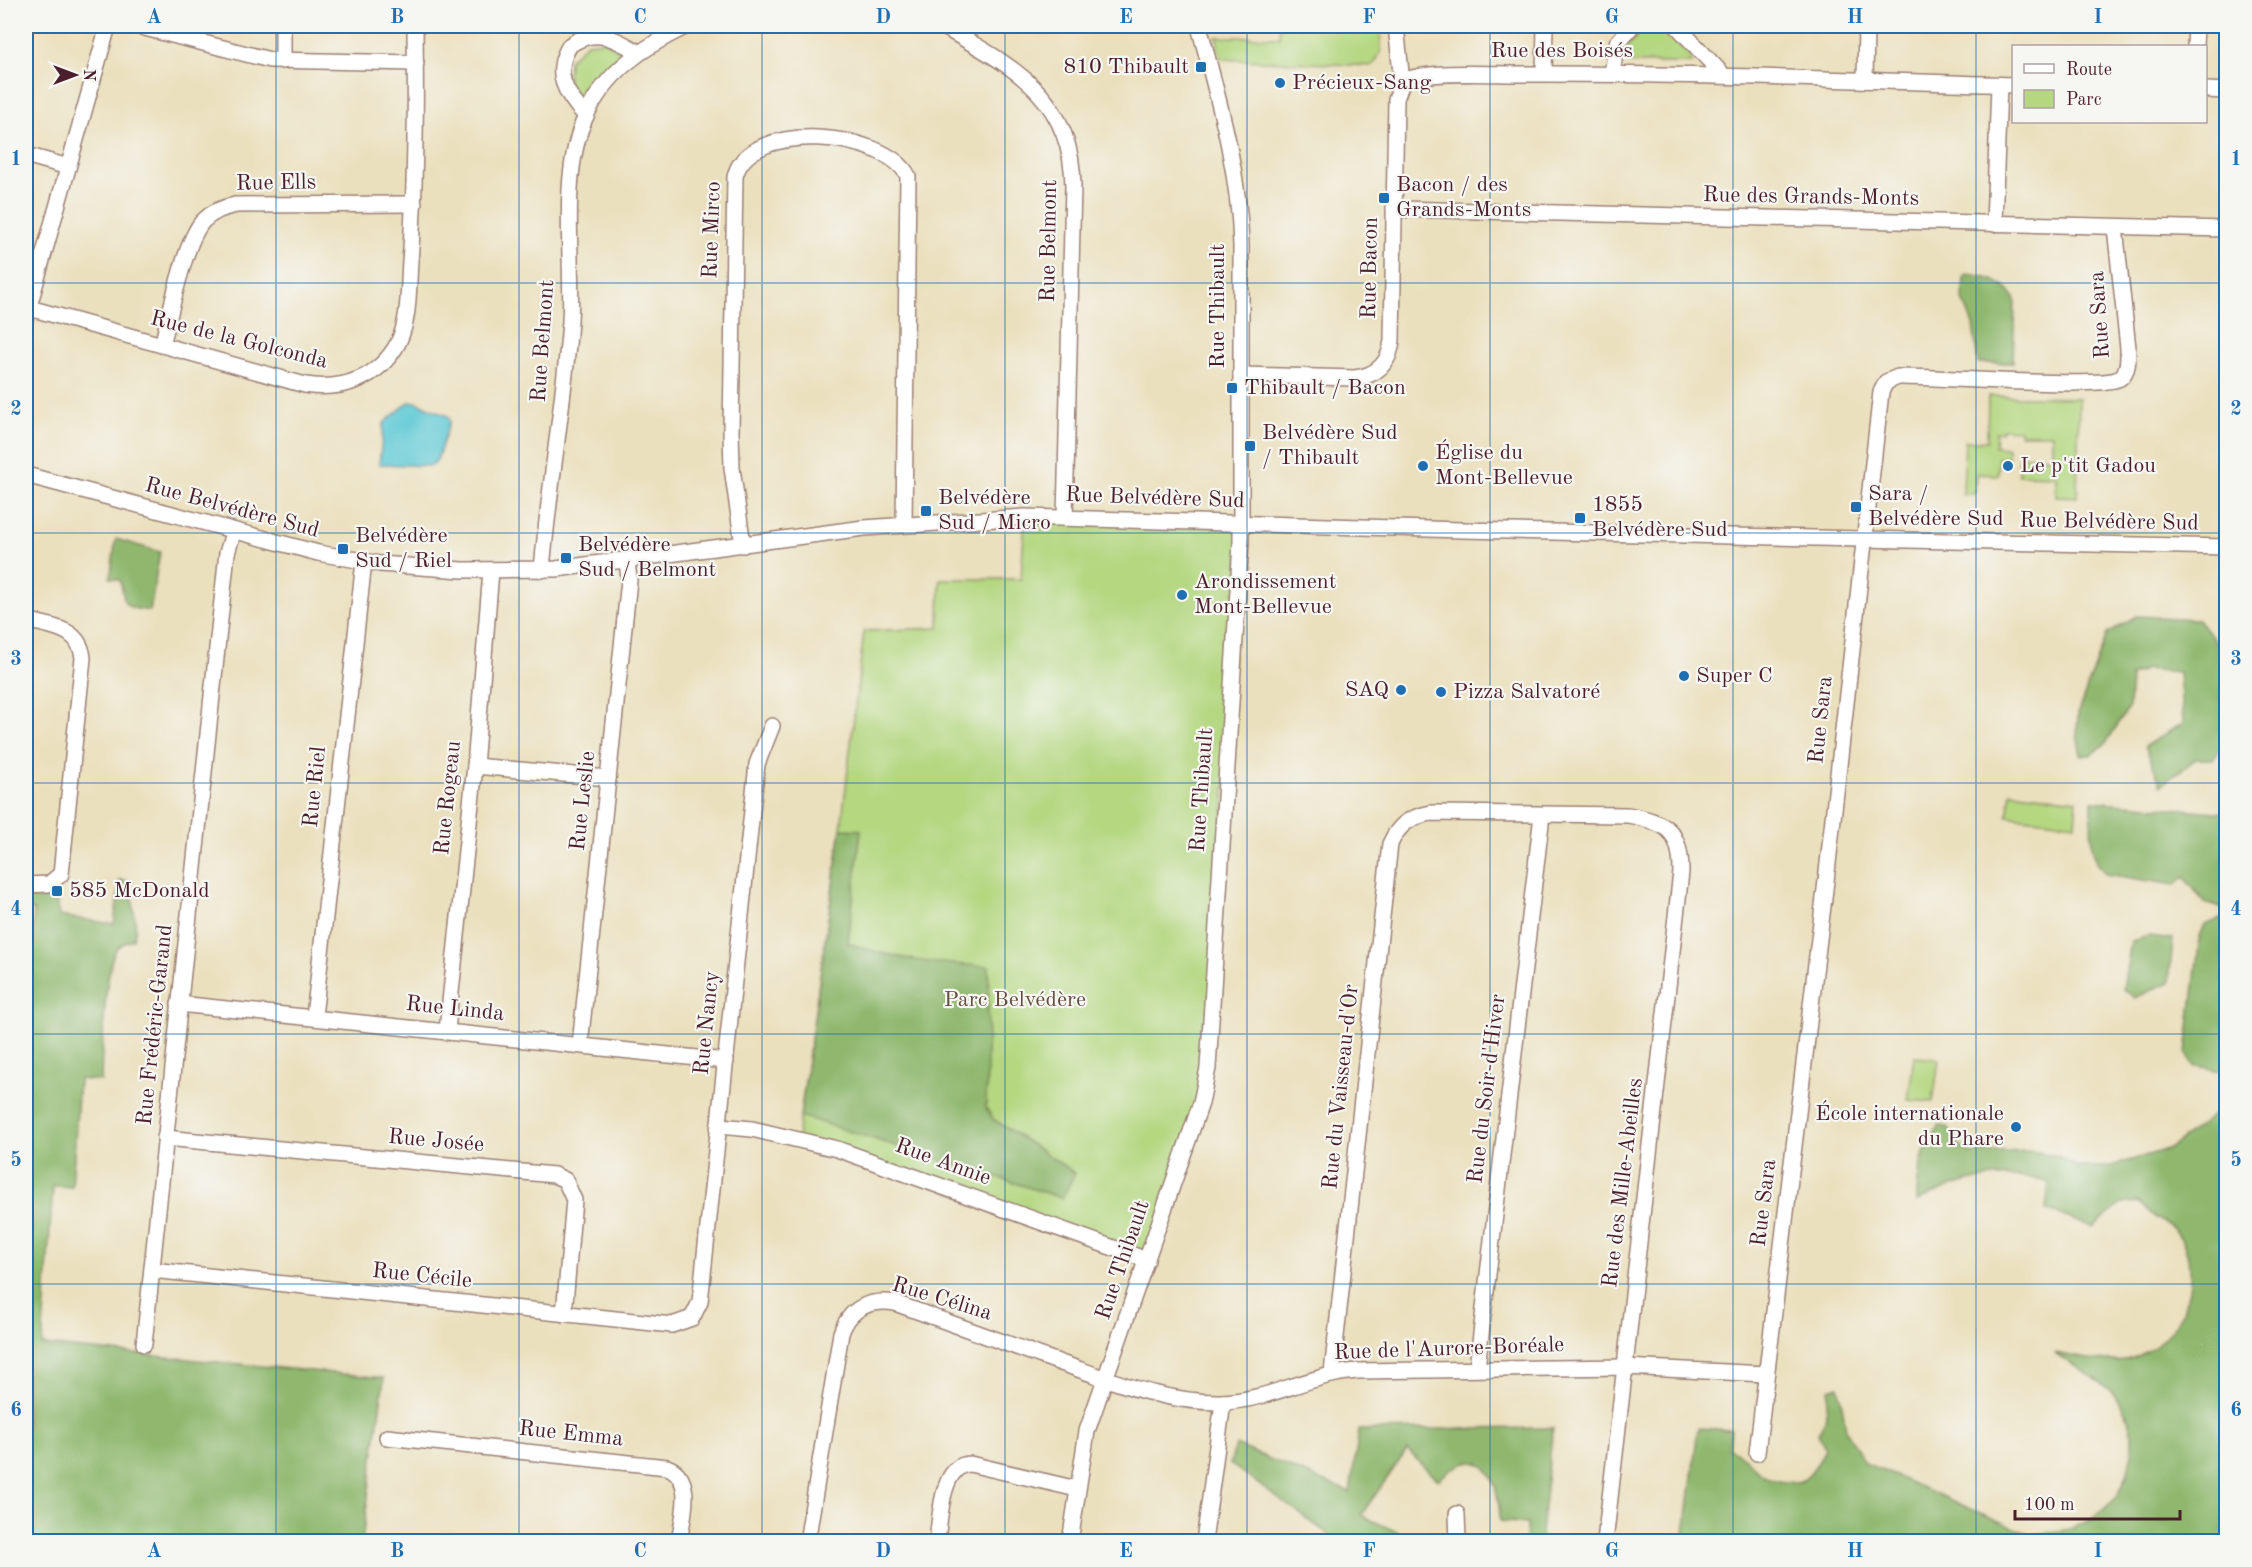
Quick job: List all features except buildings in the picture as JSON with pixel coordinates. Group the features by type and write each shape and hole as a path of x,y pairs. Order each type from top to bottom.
{"street":[{"path":"26,311 108,26"},
{"path":"137,26 245,55 283,61 416,63"},
{"path":"283,26 283,61"},
{"name":"Rue de la Golconda","path":"26,311 317,387 342,385 364,377 384,362 403,330 414,204 416,26"},
{"name":"Rue Belmont","path":"542,570 570,317 572,176 577,140 586,116 612,76 639,52 687,26"},
{"name":"Rue Belmont","path":"942,26 1034,85 1061,124 1071,154 1073,186 1065,518"},
{"name":"Rue Thibault","path":"1070,1542 1087,1431 1201,1103 1206,1079 1242,523 1239,200 1230,148 1199,26"},
{"name":"Rue Bacon","path":"1241,375 1354,378 1372,374 1386,362 1392,340 1396,99 1402,82 1396,26"},
{"path":"1544,73 1545,26"},
{"path":"1612,73 1617,43 1632,26"},
{"path":"1677,26 1723,75"},
{"path":"1865,80 1866,26"},
{"path":"2195,45 2196,26"},
{"path":"586,116 572,102 562,80 560,67 570,45 586,36 604,35 639,52"},
{"name":"Rue des Boisés","path":"1402,82 1414,76 1612,73 2006,85"},
{"path":"1994,224 2006,85"},
{"path":"2207,90 2226,91"},
{"name":"Rue Mirco","path":"743,546 731,442 735,177 738,166 746,155 765,146 796,139 833,139 869,148 898,163 908,176 904,524"},
{"path":"26,155 68,167"},
{"name":"Rue Ells","path":"162,345 192,240 203,222 219,210 236,205 414,204"},
{"name":"Rue des Grands-Monts","path":"1394,209 2226,229"},
{"name":"Rue Sara","path":"1757,1453 1881,392 1890,379 1909,376 2100,383 2120,378 2128,363 2128,348 2115,227"},
{"name":"Rue Belvédère Sud","path":"26,476 233,533 364,561 491,571 542,570 627,561 904,524 991,517 2226,547"},
{"name":"Rue Frédéric-Garand","path":"144,1344 227,553 233,533"},
{"name":"Rue Riel","path":"314,1017 364,561"},
{"name":"Rue Leslie","path":"580,1045 629,580 627,561"},
{"name":"Rue Rogeau","path":"447,1030 475,766 491,571"},
{"path":"26,620 68,631 82,646 83,658 61,874 50,884 26,885"},
{"name":"Rue Nancy","path":"686,1321 695,1314 700,1302 757,764 772,726"},
{"path":"475,766 608,778"},
{"name":"Rue du Vaisseau-d'Or","path":"1332,1373 1390,844 1401,825 1416,816 1444,812 1542,815"},
{"name":"Rue des Mille-Abeilles","path":"1542,815 1628,815 1659,822 1672,832 1678,843 1681,872 1605,1542"},
{"name":"Rue du Soir-d'Hiver","path":"1477,1368 1542,815"},
{"name":"Rue Linda","path":"180,1004 447,1030 726,1061"},
{"name":"Rue Annie","path":"719,1126 752,1129 837,1149 1147,1260"},
{"name":"Rue Josée","path":"165,1138 554,1175 565,1180 574,1200 564,1314"},
{"name":"Rue Cécile","path":"152,1270 672,1325 686,1321"},
{"name":"Rue Célina","path":"807,1542 841,1333 851,1315 859,1308 881,1301 895,1303 1105,1378"},
{"name":"Rue de l'Aurore-Boréale","path":"1105,1378 1176,1399 1222,1402 1264,1396 1332,1373 1477,1368 1625,1367 1766,1374"},
{"path":"1204,1542 1222,1402"},
{"name":"Rue Emma","path":"387,1437 672,1469 682,1478 684,1485 679,1542"},
{"path":"937,1542 946,1484 952,1471 958,1466 970,1464 1077,1489"},
{"path":"1457,1514 1458,1542"}],"green space":[{"path":"1280,26 1381,26 1381,52 1373,66 1221,59 1216,37 1279,37"},
{"path":"1646,26 1662,26 1692,59 1692,63 1632,63 1624,55 1625,49"},
{"path":"604,41 626,53 602,76 583,104 568,85 569,60 587,43"},
{"path":"1967,274 1981,276 2001,284 2015,300 2013,363 1978,363 1973,325 1963,299 1964,277"},
{"path":"1988,396 2079,398 2077,497 2056,496 2056,476 2018,475 2019,456 2052,457 2052,434 2020,434 2020,430 2002,429 2002,432 1996,432 1995,447 2008,448 2008,458 1998,458 1998,475 1976,474 1975,494 1963,494 1965,441 1987,441"},
{"name":"Parc Belvédère","path":"1025,517 1241,523 1208,1068 1147,1260 797,1139 841,829 864,631 939,628 940,579 1021,579"},
{"path":"116,539 160,552 150,611 132,608 125,603 120,580 110,578"},
{"path":"2136,616 2198,619 2226,655 2226,743 2213,759 2196,759 2161,785 2145,746 2183,723 2179,672 2145,669 2131,676 2129,707 2106,743 2091,755 2081,755 2077,735 2078,712 2107,634"},
{"path":"2011,792 2077,800 2075,824 2007,816"},
{"path":"2092,801 2226,813 2226,910 2205,903 2184,877 2175,885 2106,874 2095,859 2093,850"},
{"path":"841,829 861,830 848,943 917,960 989,966 986,1108 993,1119 1075,1173 1062,1198 800,1116"},
{"path":"120,880 128,881 131,886 136,929 133,939 117,948 109,972 104,1011 101,1081 79,1079 72,1187 53,1186 42,1345 384,1378 362,1541 26,1541 26,955 30,955 34,910 26,909 26,895 50,898 57,903 59,916 114,924"},
{"path":"2226,919 2226,1072 2193,1065 2186,1052 2200,936 2205,925"},
{"path":"2149,936 2173,939 2169,982 2135,998 2123,989 2131,941"},
{"path":"1914,1057 1939,1059 1933,1102 1908,1100"},
{"path":"2226,1105 2226,1541 1684,1541 1698,1428 1731,1430 1729,1449 1742,1456 1767,1477 1786,1482 1798,1482 1810,1474 1825,1449 1818,1433 1825,1421 1829,1389 1839,1386 1846,1430 1865,1463 2031,1535 2070,1529 2093,1519 2118,1496 2127,1475 2132,1454 2132,1435 2127,1415 2111,1390 2055,1353 2118,1361 2138,1356 2167,1335 2185,1305 2189,1288 2190,1271 2187,1253 2180,1237 2173,1228 2156,1218 2138,1202 2122,1204 2093,1227 2046,1210 2049,1183 2033,1178 1977,1179 1941,1190 1917,1202 1919,1171 1924,1153 1939,1125 1948,1128 1957,1143 1970,1153 2032,1151 2058,1156 2078,1167 2108,1167 2171,1148"},
{"path":"1553,1428 1540,1541 1526,1541 1527,1524 1500,1521 1499,1505 1492,1477 1486,1468 1478,1463 1467,1463 1454,1468 1438,1480 1407,1450 1361,1515 1399,1533 1400,1542 1338,1541 1230,1464 1236,1445 1350,1492 1359,1430"}],"water":[{"path":"409,402 416,402 448,416 450,421 437,460 431,466 379,464 384,423"}],"place":[{"name":"810 Thibault","path":"1201,67"},
{"name":"Précieux-Sang","path":"1280,83"},
{"name":"Bacon / des Grands-Monts","path":"1384,198"},
{"name":"Thibault / Bacon","path":"1232,388"},
{"name":"Belvédère Sud / Thibault","path":"1250,446"},
{"name":"Église du Mont-Bellevue","path":"1423,466"},
{"name":"Le p'tit Gadou","path":"2008,466"},
{"name":"Sara / Belvédère Sud","path":"1856,507"},
{"name":"Belvédère Sud / Micro","path":"926,511"},
{"name":"1855 Belvédère Sud","path":"1580,518"},
{"name":"Belvédère Sud / Riel","path":"343,549"},
{"name":"Belvédère Sud / Belmont","path":"566,558"},
{"name":"Arondissement Mont-Bellevue","path":"1182,595"},
{"name":"Super C","path":"1684,676"},
{"name":"SAQ","path":"1401,690"},
{"name":"Pizza Salvatoré","path":"1441,692"},
{"name":"585 McDonald","path":"57,891"},
{"name":"École internationale du Phare","path":"2016,1127"}]}
